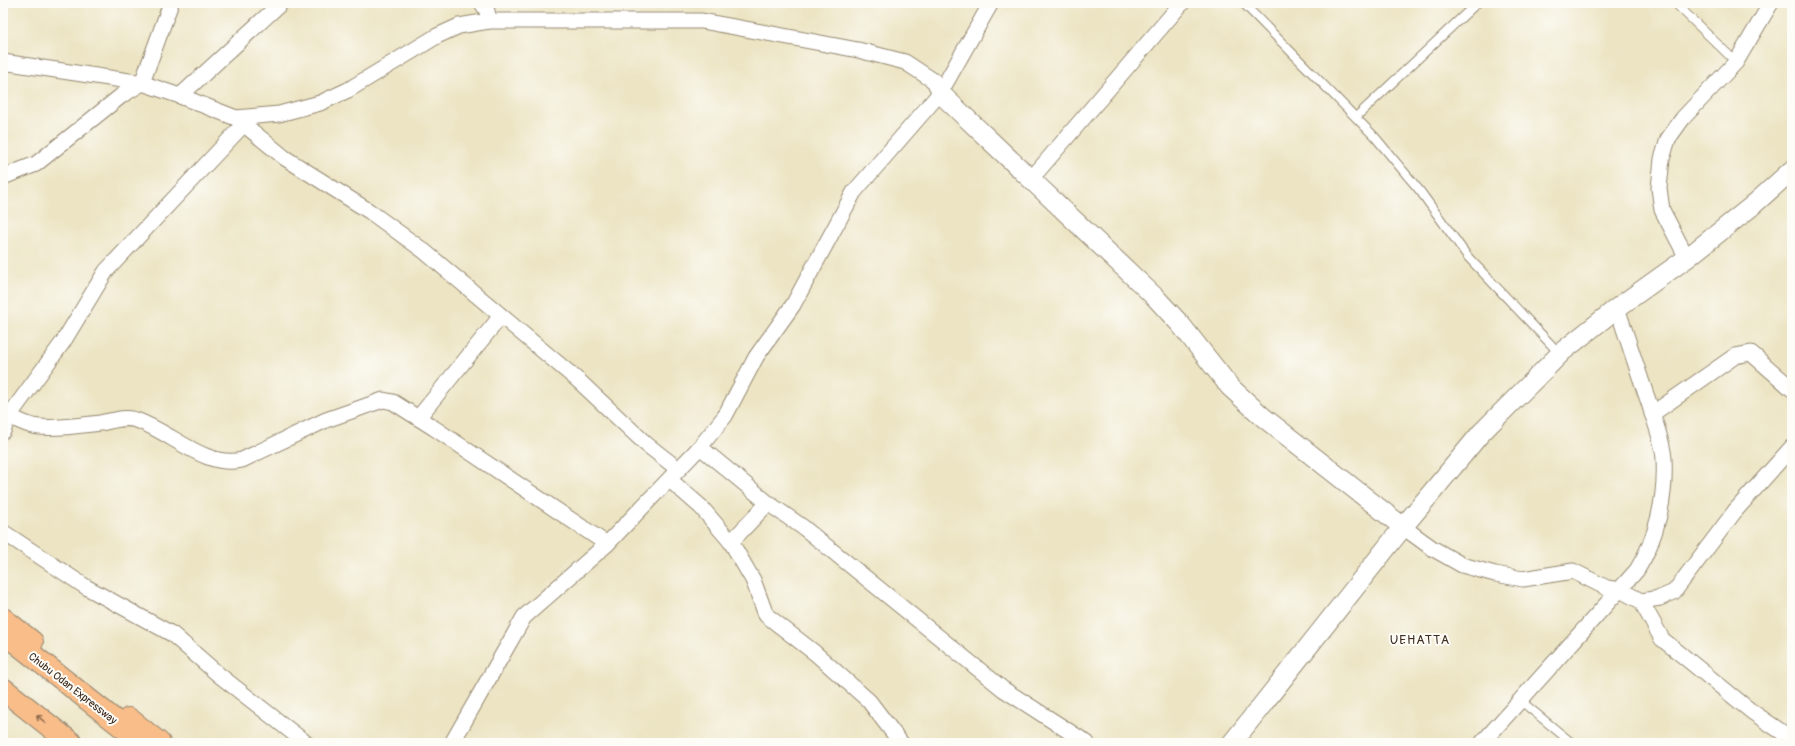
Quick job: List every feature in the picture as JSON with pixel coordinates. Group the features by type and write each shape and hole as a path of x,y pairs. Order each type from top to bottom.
{"highway":[{"path":"3,619 159,743"},
{"name":"Chubu Odan Expressway","path":"3,632 143,743"},
{"name":"Chubu Odan Expressway","path":"3,644 128,743"},
{"path":"3,689 71,743"}],"street":[{"path":"3,177 36,164 121,96 142,84 171,3"},
{"path":"180,96 282,3"},
{"path":"482,3 487,11 489,21"},
{"path":"452,743 524,617 608,544 700,447 724,416 756,357 793,305 854,192 940,93 991,3"},
{"path":"1031,179 1182,3"},
{"path":"1687,258 1662,210 1658,188 1662,159 1668,139 1683,118 1736,62 1771,3"},
{"path":"3,431 6,414 63,342 106,271 240,121 279,114 320,103 348,90 437,36 459,26 489,21 702,21 858,50 905,62 934,81 940,93 1155,297 1181,325 1230,388 1263,417 1403,527 1432,548 1462,565 1495,574 1523,579 1573,571 1607,588 1620,590 1641,601 1662,639 1750,711 1792,739"},
{"path":"3,62 142,84 180,96 240,121 285,158 368,210 424,251 580,382 646,444 674,474 700,507 731,542 753,580 766,615 815,653 869,701 901,743"},
{"path":"1232,743 1403,527 1481,433 1560,354 1617,308 1687,258 1752,206 1792,170"},
{"path":"1482,743 1637,570 1647,554 1657,525 1663,491 1664,458 1652,414 1617,308"},
{"path":"418,418 501,316"},
{"path":"1652,414 1735,356 1751,353 1792,389"},
{"path":"6,414 39,427 100,423 122,418 136,420 205,455 231,463 242,460 326,420 383,400 393,402 608,544"},
{"path":"700,447 768,503 804,528 1003,689 1087,743"},
{"path":"1641,601 1660,598 1674,592 1735,510 1792,447"},
{"path":"731,542 768,503"},
{"path":"3,532 86,588 172,634 218,675 306,743"}],"lane":[{"path":"1243,3 1356,117 1420,191 1468,257 1560,354"},
{"path":"1356,117 1477,3"},
{"path":"1675,3 1736,62"},
{"path":"1521,701 1572,743"}],"district":[{"name":"UEHATTA","path":"1420,639"}]}
